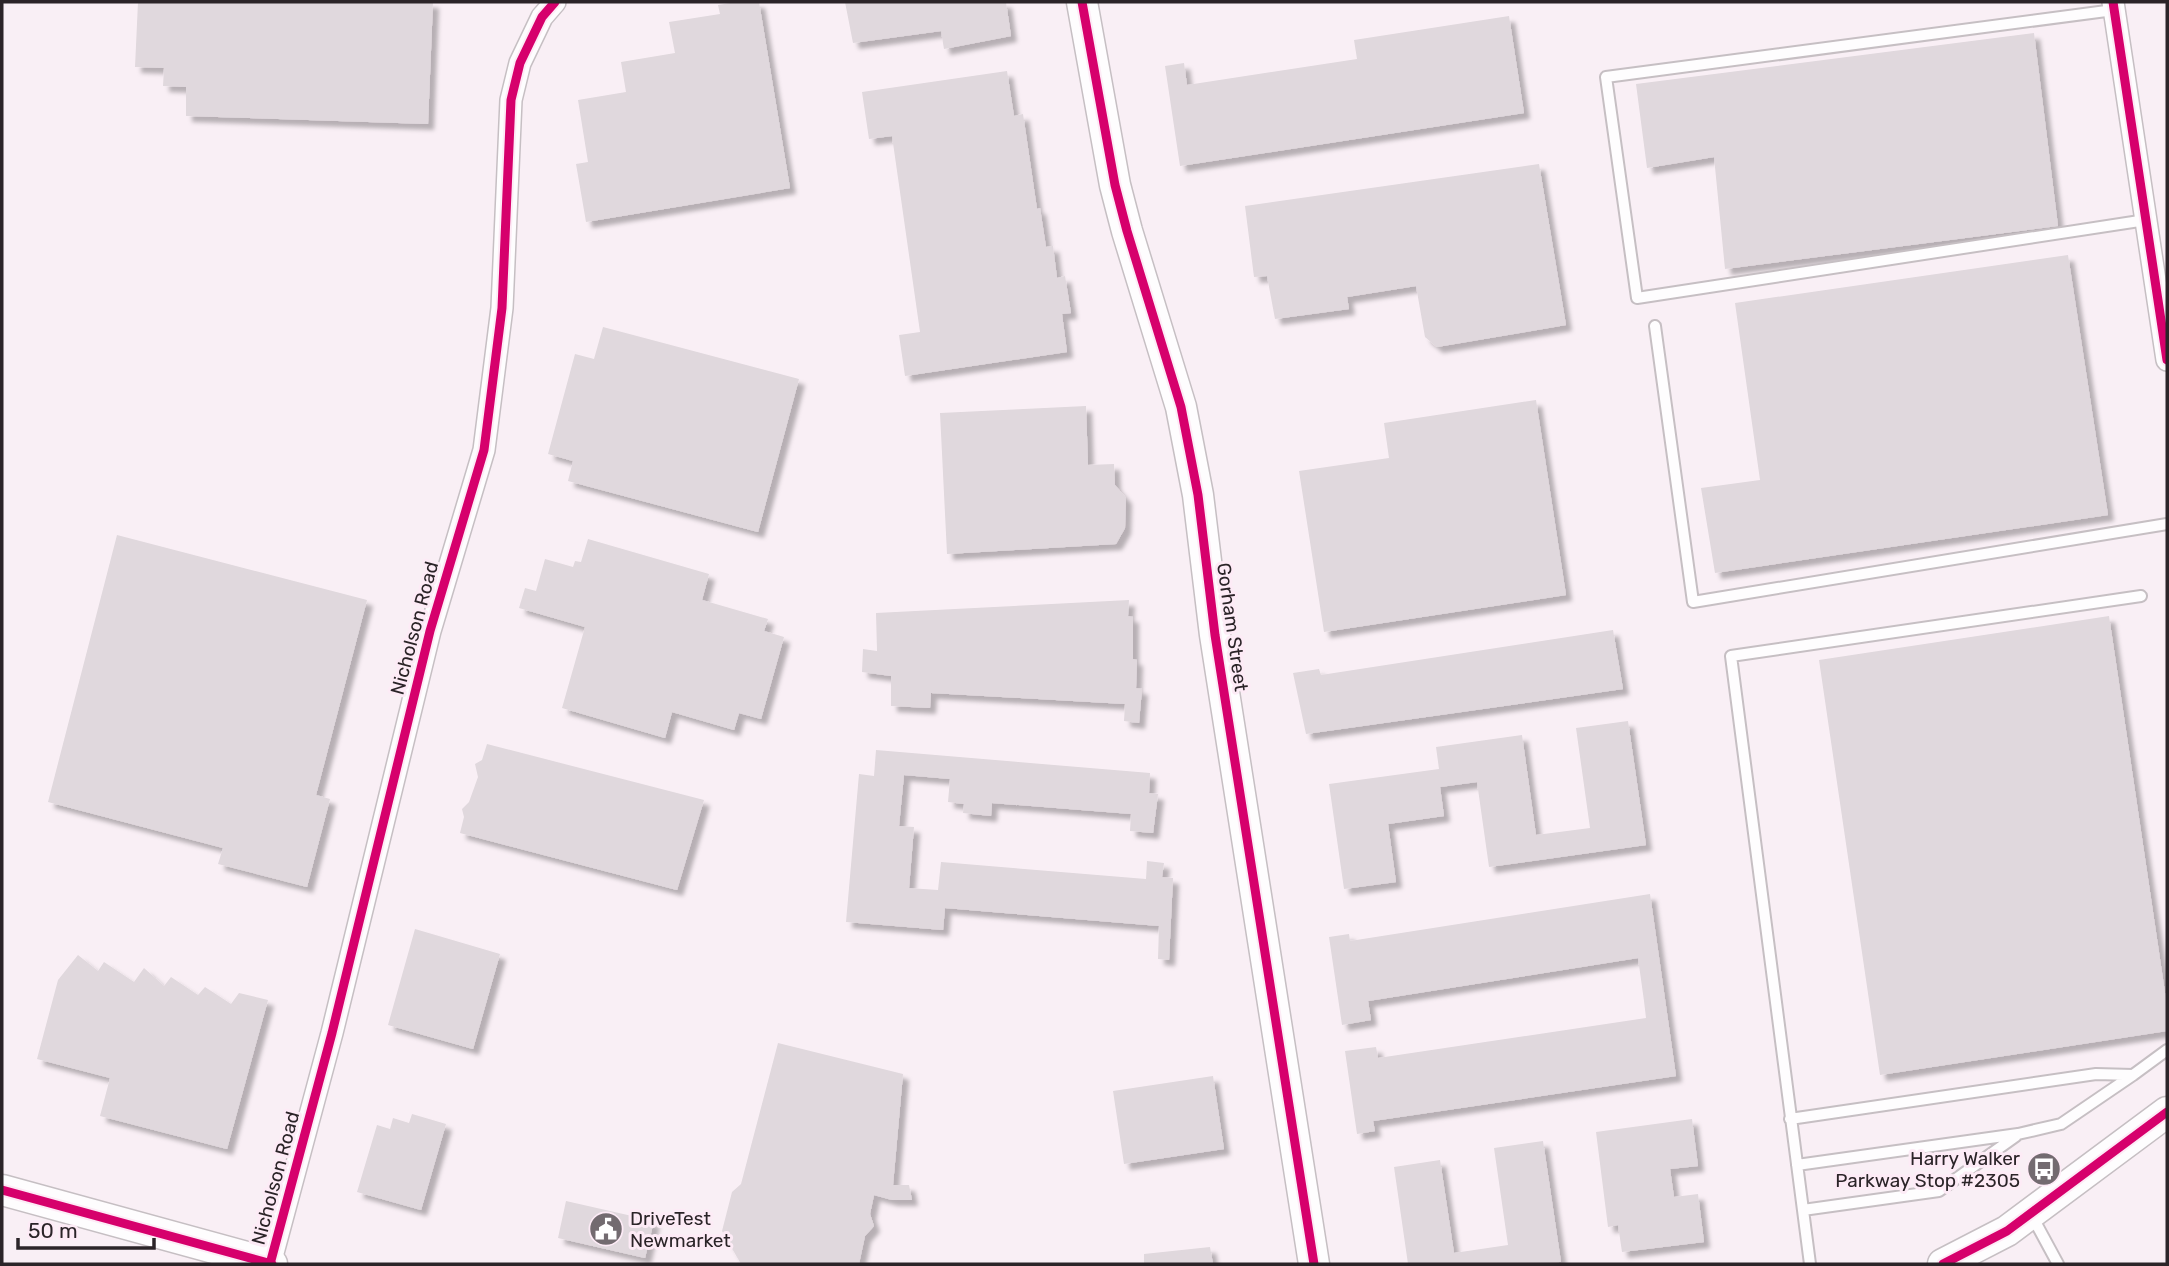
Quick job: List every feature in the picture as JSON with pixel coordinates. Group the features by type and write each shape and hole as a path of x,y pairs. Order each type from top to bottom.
{"street":[{"name":"Nicholson Road","path":"271,1264 332,1033 430,631 484,450 502,308 511,100 520,63 542,17 555,2"},
{"name":"Gorham Street","path":"1082,2 1113,175 1127,231 1181,407 1198,495 1215,635 1314,1264"},
{"path":"2113,6 2167,360"},
{"path":"1943,1264 2007,1231 2167,1112"},
{"path":"2,1190 271,1264"}],"lane":[{"path":"2113,6 1606,77 1637,298 2146,220"},
{"path":"1655,326 1693,602 2167,524"},
{"path":"1810,1264 1731,656 2141,596"},
{"path":"1797,1165 2018,1134 2061,1124 2167,1050"},
{"path":"1790,1119 2096,1074 2133,1075"},
{"path":"1803,1210 1939,1191 2018,1134"},
{"path":"2031,1214 2058,1264"}],"building":[{"path":"138,2 433,2 428,124 186,116 186,87 163,86 164,68 135,67"},
{"path":"759,2 790,188 586,222 576,164 588,162 578,100 626,92 621,62 675,53 669,22 720,14 718,5"},
{"path":"845,2 1006,2 1011,36 944,49 941,31 853,43"},
{"path":"1509,16 1524,113 1180,166 1165,66 1184,63 1187,85 1357,59 1354,40"},
{"path":"2034,33 2058,226 1725,269 1714,157 1647,168 1636,84"},
{"path":"1007,71 1014,116 1023,114 1037,209 1040,208 1046,247 1053,246 1057,278 1065,276 1071,313 1062,314 1067,352 905,376 899,335 920,332 892,136 869,139 862,92"},
{"path":"1539,164 1566,325 1437,347 1425,337 1416,286 1347,297 1349,309 1275,319 1267,276 1254,277 1245,206"},
{"path":"2068,255 2108,515 1715,573 1701,488 1760,480 1735,303"},
{"path":"603,327 799,379 758,532 568,481 573,461 548,454 575,354 594,359"},
{"path":"1536,400 1566,595 1324,632 1299,471 1389,458 1384,423"},
{"path":"1086,406 1088,465 1114,464 1115,485 1126,498 1125,528 1116,544 947,554 940,413"},
{"path":"117,535 367,600 316,795 330,799 307,887 218,864 223,848 48,802"},
{"path":"588,539 709,574 702,600 768,619 764,631 784,637 761,719 739,713 734,730 672,712 665,738 562,708 585,627 519,608 525,588 536,591 545,559 573,567 575,561 581,562"},
{"path":"1129,600 1128,616 1133,617 1133,659 1137,660 1136,688 1142,689 1139,723 1124,721 1125,704 931,693 930,708 891,706 891,676 862,672 863,649 877,651 876,613"},
{"path":"2109,616 2167,1006 2167,1031 1880,1075 1819,660"},
{"path":"1613,630 1623,689 1306,734 1293,673 1319,669 1321,675"},
{"path":"1628,721 1646,845 1489,867 1477,782 1440,787 1444,816 1388,824 1396,882 1344,889 1329,784 1439,769 1436,747 1522,735 1536,835 1590,828 1576,728"},
{"path":"487,744 704,800 677,890 460,833 464,817 462,809 469,802 478,777 475,764 482,760"},
{"path":"876,750 1150,773 1149,793 1158,794 1153,833 1130,831 1131,814 992,803 991,816 963,813 964,804 948,802 950,779 904,775 899,826 914,827 909,888 938,890 941,862 1146,879 1147,861 1164,863 1162,877 1173,878 1169,960 1158,959 1159,926 945,908 943,930 846,922 859,774 874,776"},
{"path":"1650,894 1676,1076 1373,1121 1375,1131 1357,1134 1345,1051 1376,1047 1378,1058 1646,1018 1638,958 1368,1001 1371,1020 1342,1025 1329,937 1349,934 1350,941"},
{"path":"415,929 500,954 473,1049 388,1025"},
{"path":"78,955 98,971 104,962 134,982 144,968 164,986 171,977 198,995 205,987 231,1004 239,993 268,1000 227,1149 100,1116 110,1078 37,1059 58,980"},
{"path":"778,1043 903,1074 893,1185 909,1185 912,1200 892,1200 874,1195 870,1214 874,1226 865,1236 859,1264 741,1264 722,1231 732,1192 741,1184"},
{"path":"1213,1076 1224,1149 1124,1164 1113,1091"},
{"path":"412,1114 446,1124 421,1210 357,1192 377,1125 390,1129 393,1118 409,1123"},
{"path":"1692,1119 1698,1166 1670,1169 1674,1197 1698,1194 1704,1242 1622,1252 1618,1225 1608,1227 1596,1132"},
{"path":"1543,1141 1561,1262 1408,1264 1394,1167 1440,1160 1454,1253 1508,1245 1494,1148"},
{"name":"DriveTest Newmarket","path":"566,1201 654,1221 645,1258 558,1238"},
{"path":"1210,1247 1213,1264 1144,1264 1144,1254"}],"cycle path":[{"path":"270,1264 332,1033 430,631 484,450 502,308 511,100 520,63 542,17 555,2"},
{"path":"1082,2 1115,185 1181,407 1198,495 1215,635 1314,1264"},
{"path":"2113,2 2167,360"},
{"path":"1943,1264 2007,1231 2167,1112"},
{"path":"2,1190 272,1264"}],"place":[{"name":"Harry Walker Parkway Stop #2305","path":"2044,1169"},
{"name":"DriveTest Newmarket","path":"606,1229"}]}
